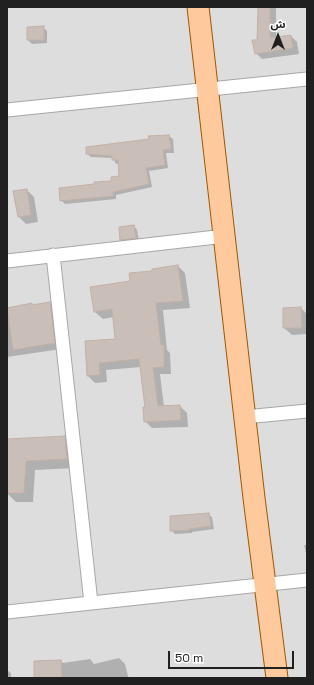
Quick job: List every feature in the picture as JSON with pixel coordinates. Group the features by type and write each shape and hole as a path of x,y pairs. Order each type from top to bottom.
{"main road":[{"path":"198,7 245,417 277,678"}],"street":[{"path":"7,110 307,79"},
{"path":"7,261 225,236"},
{"path":"53,255 91,604"},
{"path":"245,417 307,411"},
{"path":"7,612 307,580"}],"shaded area":[{"path":"7,7 307,7 307,678 7,678"}],"building":[{"path":"258,7 270,7 270,38 291,35 293,48 255,54 252,40 257,40"},
{"path":"44,26 44,40 27,40 27,27"},
{"path":"169,135 171,149 163,150 165,165 146,168 149,184 113,192 113,196 60,201 59,188 94,184 94,182 111,181 111,177 119,176 118,160 112,160 112,156 86,154 86,147 149,139 148,136"},
{"path":"27,189 31,215 18,217 13,191"},
{"path":"134,225 136,238 120,240 119,227"},
{"path":"178,265 183,301 156,303 161,345 164,345 164,367 153,368 158,406 180,405 181,420 144,422 143,407 145,407 139,359 99,363 100,375 87,376 85,341 115,339 112,309 94,312 90,287 130,281 129,273 152,271 152,269"},
{"path":"50,302 55,343 13,350 7,308 32,303 32,305"},
{"path":"301,307 302,328 283,328 283,308"},
{"path":"65,436 67,459 26,461 24,493 7,493 7,439"},
{"path":"209,513 211,526 189,530 170,531 170,516"},
{"path":"61,660 62,678 34,678 34,661"}]}
